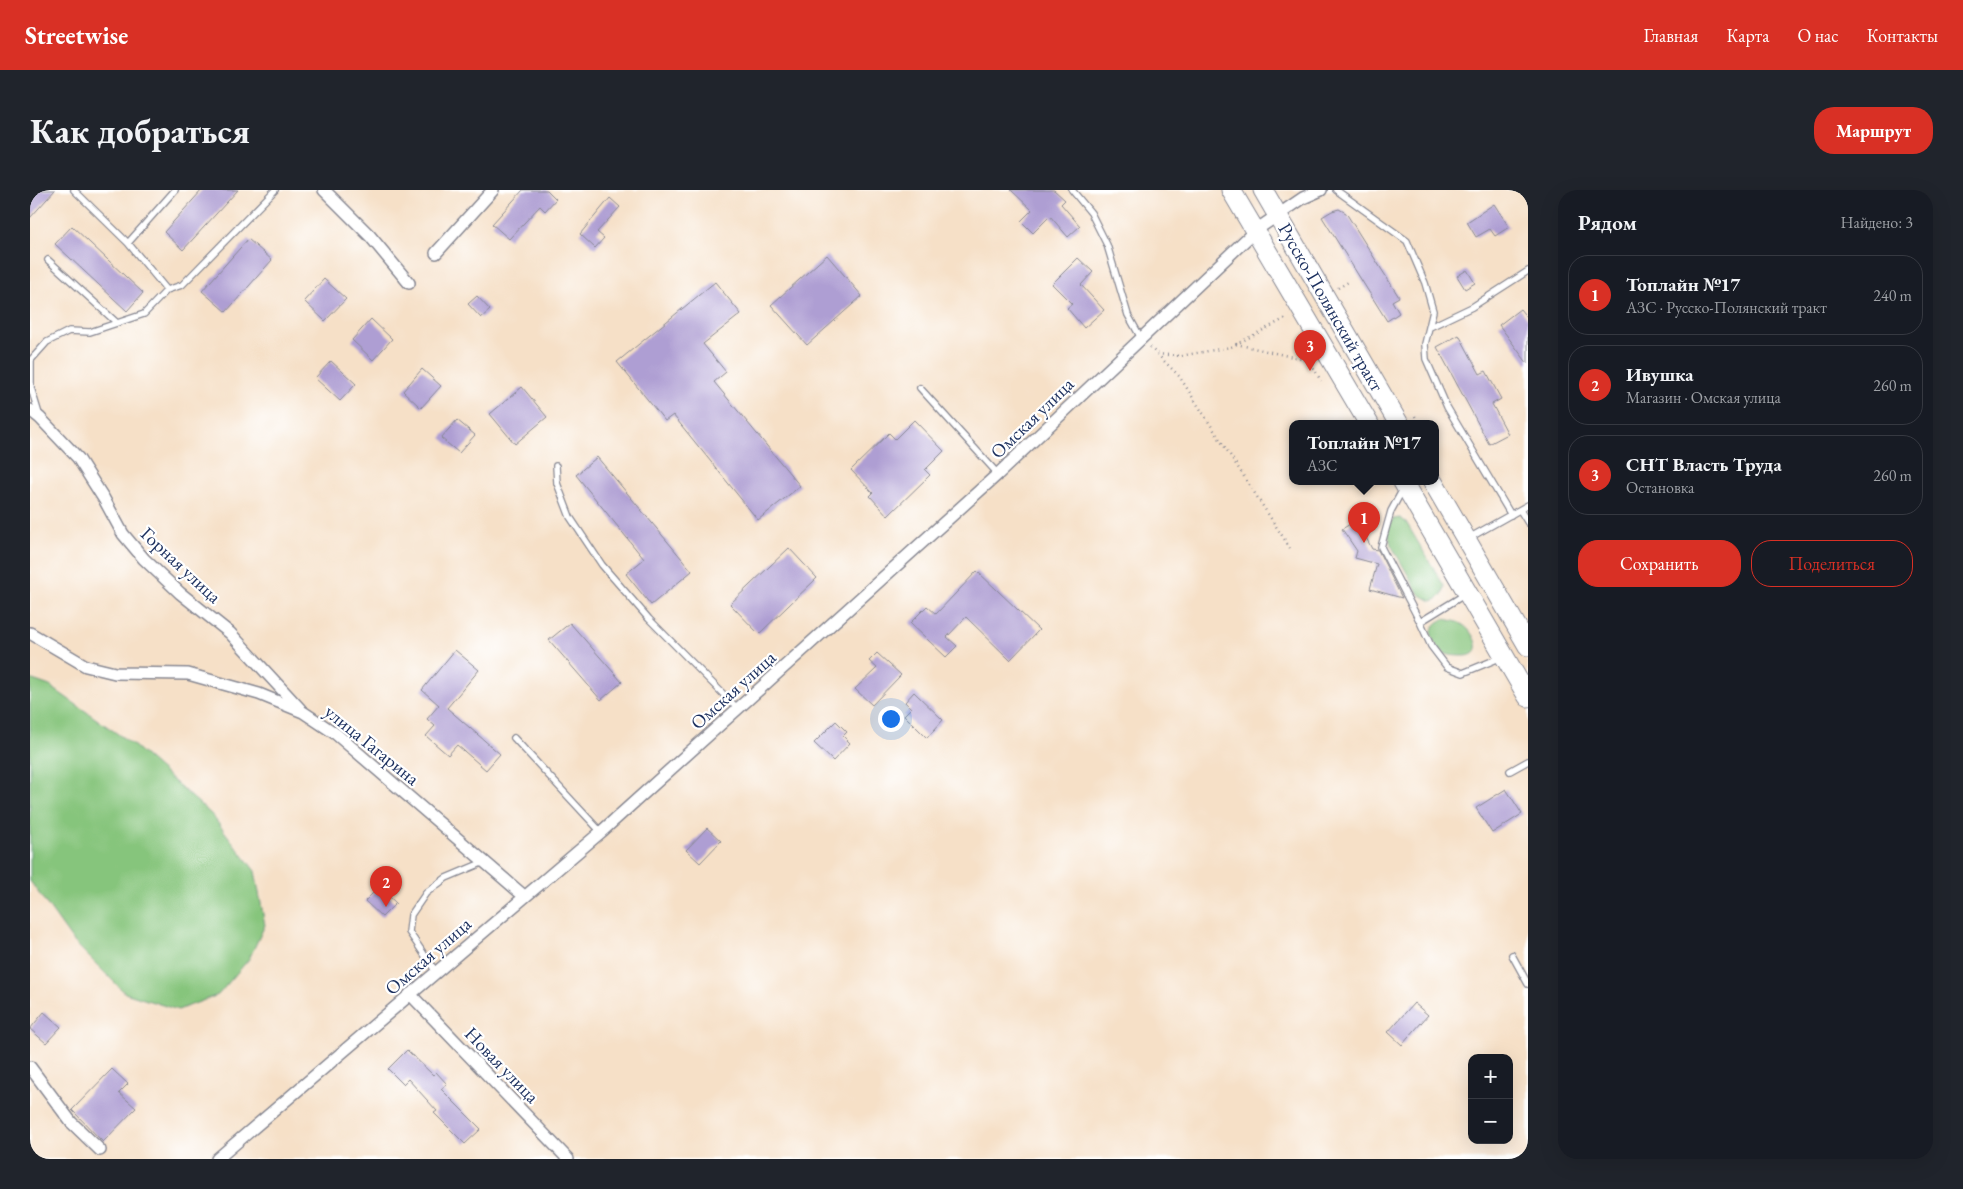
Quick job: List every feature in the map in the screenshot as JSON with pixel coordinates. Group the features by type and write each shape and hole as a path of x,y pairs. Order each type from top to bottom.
{"main road":[{"name":"Русско-Полянский тракт","path":"1231,190 1367,420"},
{"name":"Русско-Полянский тракт","path":"1263,190 1397,420"},
{"path":"1405,485 1528,697"},
{"path":"1435,485 1528,646"}],"street":[{"path":"324,190 370,236 408,283"},
{"path":"436,253 493,190"},
{"name":"Омская улица","path":"217,1159 601,832 998,474 1256,230 1277,214 1321,190"},
{"name":"Горная улица","path":"30,410 78,458 123,534 144,559 180,593 230,633 303,712"},
{"name":"улица Гагарина","path":"30,633 86,666 115,674 188,674 259,694 303,712 336,734 524,896"},
{"name":"Новая улица","path":"410,994 568,1159"},
{"path":"30,1068 71,1122 100,1150"}],"lane":[{"path":"74,190 128,243 167,290"},
{"path":"128,243 175,190"},
{"path":"40,418 31,388 30,360 47,342 68,332 90,332 144,314 167,290 182,284 275,190"},
{"path":"1072,190 1091,213 1107,245 1128,315 1141,338"},
{"path":"1336,190 1407,241 1425,283 1433,310 1425,344 1426,359 1447,407 1511,515"},
{"path":"48,260 116,322"},
{"path":"1430,327 1472,307 1527,275"},
{"path":"920,388 998,474"},
{"path":"556,466 557,484 570,517 602,565 650,619 738,709"},
{"path":"1404,485 1391,511 1380,547 1432,646 1447,667 1463,673 1504,656"},
{"path":"1466,539 1528,505"},
{"path":"1520,510 1528,523"},
{"path":"1420,622 1468,592"},
{"path":"514,738 601,832"},
{"path":"1510,771 1528,761"},
{"path":"436,972 409,932 411,916 426,893 446,878 484,862"},
{"path":"1512,955 1528,984"}],"path":[{"path":"1332,292 1350,281"},
{"path":"1157,354 1180,356 1236,344 1291,315"},
{"path":"1141,338 1179,376 1290,548"},
{"path":"1236,344 1310,361"},
{"path":"1303,349 1321,381"}],"green space":[{"path":"1400,518 1406,522 1444,586 1442,595 1437,599 1431,601 1419,594 1391,545 1388,533 1389,525 1393,519"},
{"path":"1444,619 1454,621 1467,628 1476,642 1475,652 1471,655 1461,656 1448,655 1441,651 1432,638 1432,631 1439,621"},
{"path":"30,679 50,686 132,744 211,814 255,871 265,925 249,959 218,995 178,1010 125,993 73,941 30,881"}],"building":[{"path":"30,190 55,190 30,218"},
{"path":"202,190 238,190 183,250 164,232"},
{"path":"523,190 547,190 556,199 545,211 540,206 509,239 492,224"},
{"path":"1011,190 1054,190 1065,200 1061,204 1080,226 1068,237 1050,216 1033,233 1021,221 1032,210"},
{"path":"610,198 620,207 597,232 604,238 595,248 580,234"},
{"path":"1494,204 1509,227 1495,236 1490,229 1476,237 1467,222"},
{"path":"1339,209 1346,213 1399,297 1392,301 1399,313 1387,321 1322,217"},
{"path":"72,226 143,293 127,311 55,244"},
{"path":"248,239 272,260 226,312 202,291"},
{"path":"827,255 862,296 807,345 771,305"},
{"path":"1078,258 1093,272 1081,285 1104,310 1084,328 1067,308 1072,304 1052,284"},
{"path":"1467,270 1475,283 1465,289 1457,276"},
{"path":"324,279 346,299 325,321 304,301"},
{"path":"715,282 741,314 703,344 726,372 714,382 800,486 758,520 673,415 665,421 617,362"},
{"path":"477,296 490,310 481,318 468,304"},
{"path":"1520,309 1528,319 1528,364 1499,325"},
{"path":"371,319 392,339 373,360 352,340"},
{"path":"1459,335 1480,374 1486,371 1501,399 1492,404 1508,434 1489,444 1437,347"},
{"path":"331,361 356,384 340,401 315,378"},
{"path":"422,369 441,386 421,408 403,391"},
{"path":"522,387 547,417 515,444 490,414"},
{"path":"457,420 475,435 459,453 441,438"},
{"path":"914,420 944,451 925,470 930,475 888,516 870,496 873,493 851,470 889,433 895,439"},
{"path":"597,457 692,571 651,605 626,574 644,559 576,475"},
{"path":"1357,520 1372,549 1378,550 1402,598 1370,589 1377,564 1355,558 1357,551 1342,529"},
{"path":"789,548 817,578 759,634 730,604"},
{"path":"977,571 1039,630 1010,660 966,617 947,637 957,646 946,657 910,623 927,606 936,614"},
{"path":"570,623 622,682 601,700 549,640"},
{"path":"455,650 479,670 447,708 500,754 486,770 457,745 448,755 426,736 435,726 427,719 439,705 422,690"},
{"path":"877,653 901,675 872,705 855,689 877,668 869,661"},
{"path":"914,692 943,720 927,738 904,715 911,708 905,702"},
{"path":"836,721 847,732 843,736 850,743 833,761 814,743"},
{"path":"1506,789 1522,814 1492,833 1476,808"},
{"path":"707,828 721,841 700,863 686,850"},
{"path":"379,887 396,903 382,917 365,901"},
{"path":"1414,1003 1428,1015 1402,1045 1388,1032"},
{"path":"44,1012 61,1027 46,1043 30,1029"},
{"path":"407,1050 433,1075 436,1072 447,1084 441,1089 481,1129 465,1144 434,1113 437,1111 408,1079 403,1084 388,1069"},
{"path":"112,1069 128,1084 119,1093 136,1108 103,1142 72,1110"}],"place":[{"name":"СНТ Власть Труда","path":"1310,371"},
{"name":"Топлайн №17","path":"1364,543"},
{"name":"Ивушка","path":"386,907"}]}
